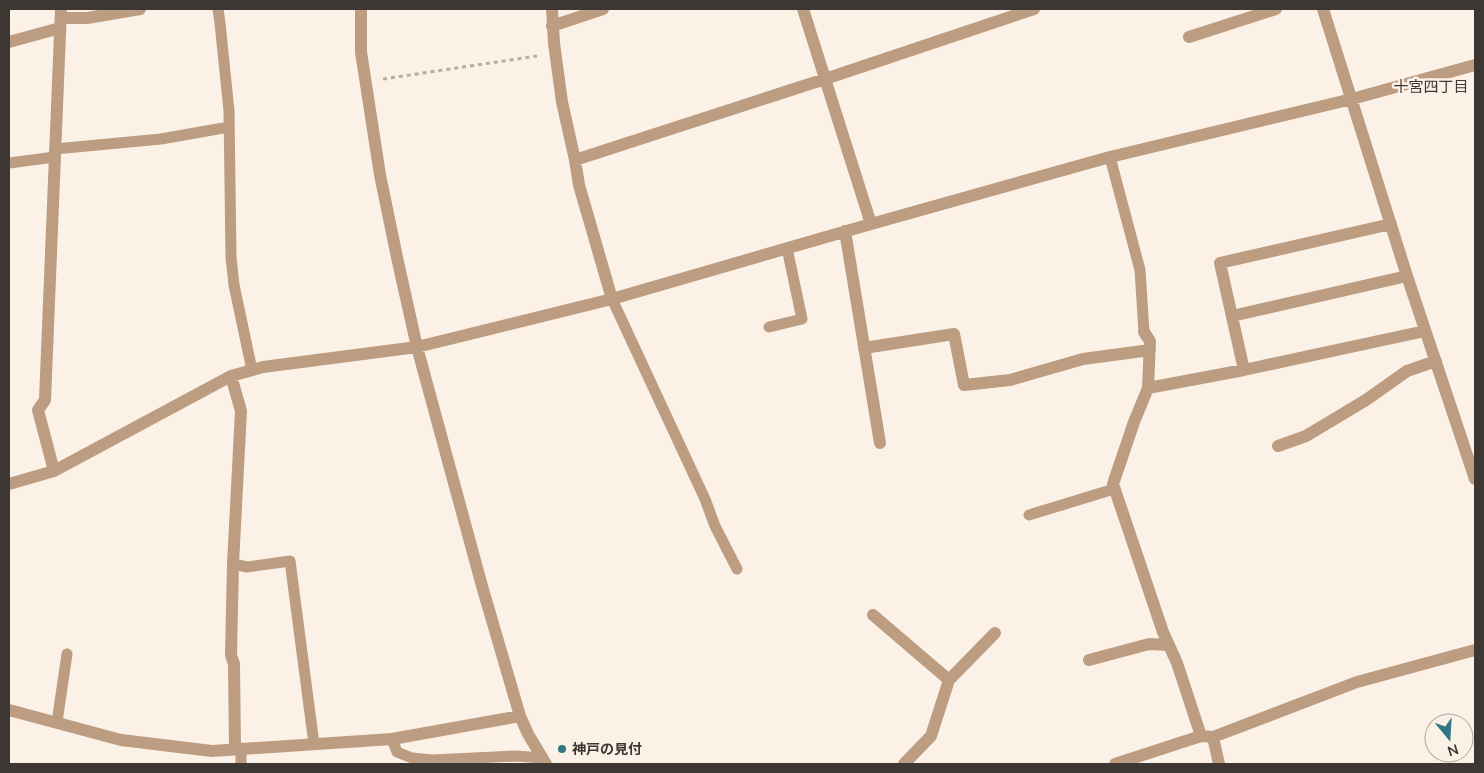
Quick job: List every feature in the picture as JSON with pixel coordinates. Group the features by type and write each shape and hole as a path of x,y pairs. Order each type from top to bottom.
{"street":[{"path":"9,42 61,19 87,18 140,9"},
{"path":"361,9 361,52 380,175 417,347 482,586 520,716 544,761"},
{"path":"552,9 552,26 562,102 579,185 612,299"},
{"path":"552,26 603,9"},
{"path":"803,9 872,224"},
{"path":"575,160 1034,9"},
{"path":"1190,37 1276,9"},
{"path":"1324,9 1407,276 1475,479"},
{"path":"54,471 38,410 45,400 61,19"},
{"path":"9,484 54,471 231,376 263,367 417,347 612,299 844,231 1110,157 1352,100 1475,65"},
{"path":"1244,370 1220,264 1391,224"},
{"path":"844,231 880,443"},
{"path":"1232,316 1407,276"},
{"path":"1148,388 1244,370 1425,331"},
{"path":"1144,332 1150,341 1148,388 1134,422 1113,484 1163,632 1220,764"},
{"path":"864,348 954,334 964,385 1010,380 1083,359 1150,350"},
{"path":"1278,446 1306,436 1366,400 1407,370 1436,361"},
{"path":"231,376 241,411 233,564 231,655 234,664 238,748"},
{"path":"873,615 949,680"},
{"path":"904,764 932,736 949,680 995,633"},
{"path":"1089,660 1149,644 1169,645"},
{"path":"1115,764 1207,737 1357,682 1475,650"},
{"path":"9,710 122,740 212,751 392,739 520,716"}],"lane":[{"path":"218,9 230,127 230,257 252,370"},
{"path":"9,163 55,153 161,139 230,127"},
{"path":"1110,157 1140,270 1144,332"},
{"path":"769,327 802,319 786,248"},
{"path":"612,299 705,499 715,526 737,569"},
{"path":"1029,515 1114,489"},
{"path":"233,564 247,567 290,561 314,744"},
{"path":"57,722 67,654"},
{"path":"392,739 397,752 412,758 432,760 516,756 544,761"},
{"path":"238,748 241,764"}],"path":[{"path":"365,82 555,53"}],"place":[{"name":"神戸の見付","path":"562,749"}],"district":[{"name":"十宮四丁目","path":"1431,86"}]}
